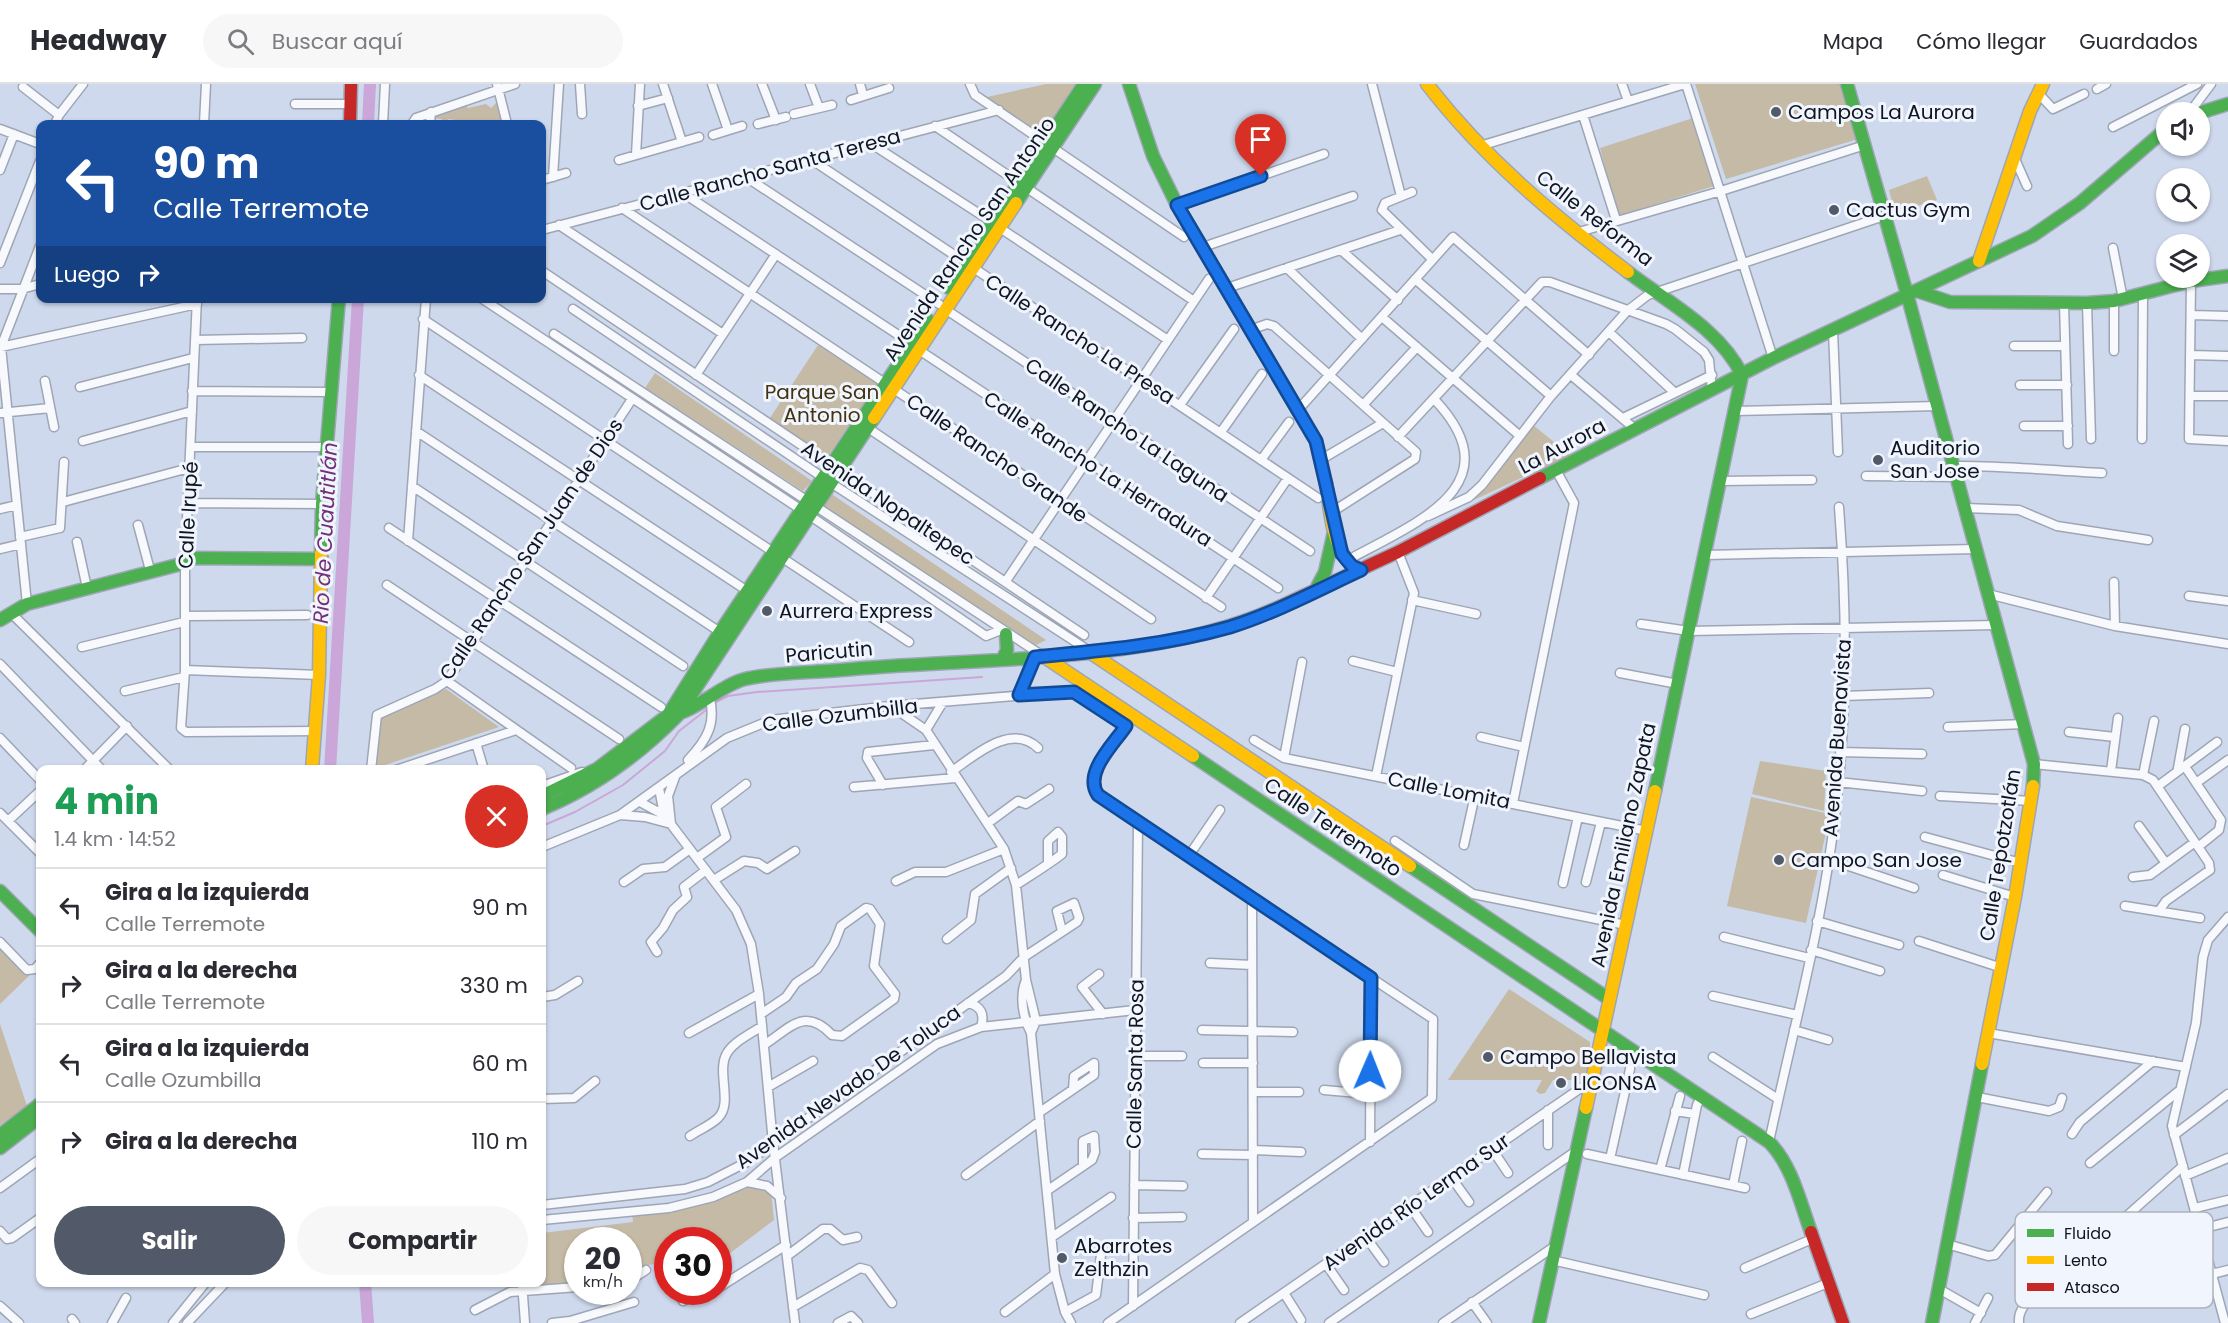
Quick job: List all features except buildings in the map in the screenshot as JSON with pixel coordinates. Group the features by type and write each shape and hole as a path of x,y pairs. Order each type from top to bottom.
{"street":[{"path":"57,120 83,84"},
{"path":"204,120 206,84"},
{"path":"350,120 351,84"},
{"path":"383,120 385,84"},
{"path":"414,120 497,87 515,84"},
{"path":"553,177 559,84"},
{"path":"580,84 582,114"},
{"path":"636,155 640,84"},
{"path":"663,84 682,142"},
{"path":"712,84 729,130"},
{"path":"762,84 776,120"},
{"path":"810,84 819,108"},
{"path":"860,84 863,95"},
{"path":"970,84 975,95 1184,237"},
{"name":"Avenida Rancho San Antonio","path":"1050,144 1084,84"},
{"name":"Avenida Rancho San Antonio","path":"669,713 751,594 1050,144 1095,84"},
{"path":"1129,84 1153,156 1177,205 1316,441 1322,459 1334,531 1346,561 1361,570"},
{"path":"1372,84 1401,196"},
{"name":"Calle Reforma","path":"1429,84 1480,146 1507,173 1579,232 1718,339 1734,358 1742,375"},
{"path":"1622,84 1628,101"},
{"path":"1480,146 1686,84 1773,358"},
{"name":"Calle Tepotzotlán","path":"1847,84 1884,216 1912,293 1937,406 2034,764 2032,801 2015,897 1932,1323"},
{"path":"2097,89 2106,84"},
{"path":"2195,102 2204,85"},
{"path":"2113,128 2204,85"},
{"path":"23,87 59,115"},
{"path":"497,87 506,120"},
{"path":"851,99 889,88"},
{"path":"2041,89 2054,109 2084,94"},
{"path":"1978,261 2041,89"},
{"path":"638,106 668,98"},
{"path":"295,104 351,104"},
{"path":"2210,110 2228,104"},
{"path":"758,124 832,105"},
{"name":"Calle Rancho Santa Teresa","path":"546,229 999,110"},
{"path":"430,120 431,112"},
{"path":"1583,115 1616,220"},
{"path":"713,135 742,126"},
{"path":"935,126 1194,301"},
{"path":"0,129 36,142"},
{"path":"0,170 14,134"},
{"path":"619,160 699,137"},
{"name":"La Aurora","path":"1091,652 1204,634 1232,626 1361,570 1557,472 1773,358 2032,236 2108,181 2156,138"},
{"path":"870,143 1168,340"},
{"path":"1579,232 1721,191 1864,144"},
{"path":"1177,205 1324,154"},
{"path":"2014,159 2027,186"},
{"name":"Calle Rancho La Presa","path":"812,160 1318,498"},
{"path":"0,263 36,171"},
{"path":"546,179 566,173"},
{"name":"Calle Rancho La Laguna","path":"746,177 1310,551"},
{"path":"1412,192 1382,206 1382,210 1432,259"},
{"name":"Calle Rancho La Herradura","path":"683,193 1278,588"},
{"path":"1203,247 1353,196"},
{"name":"Calle Rancho Grande","path":"622,208 1221,607"},
{"path":"1346,561 1428,516 1469,497 1482,485 1551,396 1627,311 1648,295 1884,216"},
{"path":"559,225 723,334"},
{"path":"1227,288 1400,230"},
{"path":"1298,410 1452,237 1589,355"},
{"path":"2113,248 2118,300 2114,351"},
{"path":"1341,250 1398,300"},
{"path":"696,375 776,254"},
{"path":"27,603 4,413 1,346 36,256"},
{"path":"1287,268 1362,339"},
{"name":"Avenida Nopaltepec","path":"546,275 1084,635"},
{"path":"2210,278 2228,276"},
{"path":"1006,581 1209,279"},
{"path":"1415,279 1551,396"},
{"path":"1398,437 1542,282 1550,282 1666,324 1696,344 1709,360 1712,390"},
{"path":"0,289 22,289 36,285"},
{"path":"1912,293 1950,302 2087,303 2118,300 2165,288"},
{"path":"2190,288 2189,439 2228,441"},
{"path":"2142,439 2143,294"},
{"path":"1,346 188,303"},
{"name":"Calle Irupé","path":"197,303 185,561 182,731 316,731"},
{"path":"313,765 319,675 322,504 329,392 338,303"},
{"path":"408,541 425,303"},
{"path":"488,303 632,399 808,508"},
{"path":"2064,303 2068,444"},
{"path":"2087,303 2091,439"},
{"path":"573,309 827,480 1091,652"},
{"path":"2191,315 2228,316"},
{"path":"1382,317 1520,436"},
{"path":"423,319 909,642"},
{"path":"1250,330 1267,324 1274,326 1416,452 1415,459 1332,512"},
{"path":"1180,405 1234,329"},
{"path":"1833,331 1838,452"},
{"path":"1609,332 1674,392"},
{"path":"554,334 808,508 986,636 1003,632 1039,656 1019,695"},
{"path":"195,339 302,338"},
{"path":"2014,346 2066,346"},
{"path":"1364,405 1417,347"},
{"path":"2190,355 2228,356"},
{"path":"80,387 193,358"},
{"path":"1221,432 1262,374"},
{"path":"419,375 751,594"},
{"path":"1571,375 1635,429"},
{"path":"1623,418 1712,375"},
{"name":"Avenida Emiliano Zapata","path":"1539,1323 1555,1246 1582,1153 1601,1030 1647,831 1742,375"},
{"path":"45,381 54,427"},
{"path":"2020,385 2067,385"},
{"name":"Avenida Rancho San Antonio","path":"836,467 868,428 890,386"},
{"path":"192,391 329,392"},
{"path":"2190,396 2228,396"},
{"name":"Calle Rancho San Juan de Dios","path":"372,765 377,715 435,689 447,681 632,399"},
{"path":"1428,516 1455,488 1464,469 1465,454 1462,437 1451,417 1434,399"},
{"path":"1735,411 1937,406"},
{"path":"4,413 50,408"},
{"path":"83,441 192,411"},
{"path":"1262,460 1289,422"},
{"path":"1322,459 1383,423"},
{"path":"2024,426 2068,426"},
{"path":"868,428 1151,619"},
{"path":"416,430 720,632"},
{"path":"192,447 326,447"},
{"path":"0,549 20,540 60,528 64,462"},
{"path":"1866,476 1955,471 1994,465 2017,469 2102,473"},
{"path":"63,502 189,468"},
{"path":"1513,803 1574,503 1557,472"},
{"path":"1206,598 1288,478"},
{"path":"1721,481 1812,480"},
{"path":"412,486 683,666"},
{"path":"189,502 322,504"},
{"path":"0,509 16,505"},
{"name":"Avenida Buenavista","path":"1769,1142 1817,921 1838,782 1845,628 1839,507"},
{"path":"1965,508 2019,510 2057,526 2148,540"},
{"path":"138,525 150,570"},
{"path":"388,528 669,713"},
{"path":"1315,591 1325,572 1334,531"},
{"path":"77,542 87,588"},
{"path":"1705,555 1976,549"},
{"path":"1376,776 1414,593 1398,552"},
{"path":"166,765 5,616 27,603 185,561 322,559"},
{"path":"2114,582 2115,626"},
{"path":"387,585 619,739"},
{"name":"Avenida Rancho San Antonio","path":"669,713 720,632 751,594"},
{"path":"1988,594 2115,626 2228,644"},
{"path":"2189,596 2228,601"},
{"path":"1412,600 1476,614"},
{"path":"82,647 185,619 307,615"},
{"path":"1641,624 1689,631 1997,625"},
{"path":"1002,660 1007,650 1003,632"},
{"name":"Paricutin","path":"669,713 711,703 745,679 916,663 1002,660 1091,652"},
{"name":"Calle Terremoto","path":"1091,652 1609,999"},
{"name":"Calle Terremoto","path":"1039,656 1769,1142 1779,1152 1787,1167 1843,1323"},
{"path":"1284,758 1302,662"},
{"path":"1353,662 1398,672"},
{"path":"0,664 98,765"},
{"path":"1620,673 1678,684"},
{"path":"125,691 184,674 319,675"},
{"path":"447,681 571,768"},
{"name":"Calle Ozumbilla","path":"546,845 620,815 727,738 771,720 890,706 1074,692 1126,726 1092,776 1092,787 1098,795 1138,823"},
{"path":"1843,696 1929,693"},
{"path":"926,730 944,702"},
{"path":"671,824 668,796 677,772 705,741 712,725 711,703"},
{"path":"890,706 926,730 953,775 1004,849 1016,885 1026,980 1036,1021 1031,1034"},
{"path":"546,793 597,769 669,713"},
{"path":"546,807 573,797 609,777 633,759 669,713"},
{"path":"2111,771 2118,718"},
{"path":"2143,775 2154,721"},
{"path":"1948,726 2024,724"},
{"path":"88,765 126,726"},
{"path":"2178,768 2186,729"},
{"path":"411,765 516,730"},
{"path":"2069,732 2115,737"},
{"path":"1481,737 1524,747"},
{"path":"0,738 36,776"},
{"path":"854,787 953,775 1000,740 1022,738 1030,740 1038,748"},
{"name":"Calle Lomita","path":"1254,740 1284,758 1647,831"},
{"path":"2155,783 2217,742"},
{"path":"476,743 483,765"},
{"path":"883,785 867,758 868,752 934,745"},
{"path":"1840,752 1922,754"},
{"path":"2196,783 2228,760"},
{"path":"2034,764 2143,775 2155,783 2197,844 2210,870 2166,901 2159,911"},
{"path":"546,784 579,772 597,769"},
{"path":"2133,877 2145,877 2165,862 2219,830 2221,820 2188,771"},
{"path":"1838,782 1922,791"},
{"path":"698,858 726,837 716,807 746,784"},
{"path":"659,788 664,815"},
{"path":"988,823 1018,801 1026,804 1049,789"},
{"path":"8,821 36,795"},
{"path":"1464,845 1475,795"},
{"path":"1940,796 2032,801"},
{"path":"639,801 664,815 736,910 747,931 759,994 773,1143 795,1323"},
{"path":"1188,857 1220,810"},
{"path":"0,813 36,850"},
{"path":"620,815 645,817 671,824"},
{"path":"1563,883 1578,817"},
{"path":"1586,882 1601,822"},
{"path":"1108,1323 1432,1098 1433,1019 1138,823"},
{"name":"Calle Santa Rosa","path":"1133,1306 1138,823"},
{"path":"2139,826 2165,862"},
{"path":"1016,885 1048,864 1062,854 1061,833 1058,832 1048,841 1048,864"},
{"path":"1925,837 2021,863"},
{"path":"1395,841 1473,894 1626,925"},
{"path":"624,882 644,869 665,867 690,849"},
{"path":"896,881 915,872 946,872 1004,849"},
{"path":"714,880 744,861 751,861 767,869 795,851"},
{"path":"1828,859 1914,888"},
{"path":"947,939 971,920 975,894 1011,868"},
{"path":"657,952 651,942 663,928 673,910 687,897 684,887 706,870"},
{"path":"1943,875 2015,897"},
{"path":"0,891 36,927"},
{"path":"1252,900 1253,1222"},
{"path":"2125,906 2200,918"},
{"path":"761,1014 786,997 796,983 817,969 834,944 842,925 866,908 870,909 880,924 874,966 895,994 894,999 842,1036 832,1035 820,1022 812,1019 801,1020 764,1045"},
{"path":"2196,1212 2172,1126 2196,1023 2203,957 2208,940 2228,917"},
{"path":"1817,921 1899,945"},
{"name":"Avenida Nevado De Toluca","path":"546,1205 685,1189 708,1182 747,1162 1006,976 1024,957 1062,931"},
{"path":"1724,938 1810,954 1880,971"},
{"path":"1919,941 2002,968"},
{"path":"0,942 27,970 36,967"},
{"path":"1210,963 1252,965"},
{"path":"1099,974 1082,987 1103,1014"},
{"path":"1006,976 1017,975 1026,980"},
{"path":"1370,1142 1371,978"},
{"path":"1026,980 1022,990 1026,1023 1031,1034 1055,1274 1065,1312 1071,1323"},
{"path":"546,996 555,995 578,981"},
{"path":"689,1033 759,994"},
{"path":"1713,996 1797,1015"},
{"path":"968,1003 976,1005 982,1011 984,1019 981,1027"},
{"name":"Avenida Nevado De Toluca","path":"546,1220 669,1208 713,1197 747,1182 776,1157 937,1044 981,1027 1135,1010"},
{"path":"690,1136 718,1118 724,1110 722,1066 726,1054 762,1026"},
{"path":"1202,1030 1293,1032"},
{"path":"1794,1030 1828,1040"},
{"path":"1988,1033 2186,1067"},
{"path":"1135,1056 1182,1056"},
{"path":"1713,1057 1778,1099"},
{"path":"768,1087 813,1061"},
{"path":"2072,1134 2080,1122 2153,1061"},
{"path":"1203,1063 1252,1063"},
{"path":"1610,1159 1630,1069"},
{"path":"546,1099 574,1098 595,1081"},
{"name":"Avenida Río Lerma Sur","path":"1241,1323 1592,1081"},
{"path":"966,1175 1073,1089"},
{"path":"2090,1162 2180,1089"},
{"path":"1324,1090 1370,1094"},
{"path":"1253,1092 1299,1092"},
{"path":"2174,1135 2228,1094"},
{"path":"1660,1170 1680,1096"},
{"path":"1683,1175 1695,1114 1701,1096"},
{"path":"1977,1097 2049,1112 2059,1107 2062,1098"},
{"path":"0,1135 36,1107"},
{"path":"1548,1110 1548,1145"},
{"path":"1675,1110 1695,1114"},
{"path":"0,1148 36,1120"},
{"path":"1048,1190 1083,1165 1095,1156 1096,1139 1090,1136 1083,1141 1083,1165"},
{"path":"1733,1185 1742,1141"},
{"path":"1492,1149 1508,1173"},
{"path":"1202,1154 1301,1152"},
{"path":"1329,1323 1582,1153 1745,1188"},
{"path":"2186,1176 2228,1158"},
{"path":"0,1188 36,1162"},
{"path":"2131,1212 2183,1166"},
{"path":"1451,1177 1469,1202"},
{"path":"747,1182 767,1186 780,1198"},
{"path":"1134,1185 1183,1186"},
{"path":"2030,1212 2047,1192"},
{"path":"1052,1237 1111,1197"},
{"path":"2195,1208 2228,1200"},
{"path":"1410,1206 1428,1232"},
{"path":"1133,1218 1182,1217"},
{"path":"0,1232 7,1239 12,1238 36,1221"},
{"path":"2213,1226 2228,1222"},
{"path":"787,1256 823,1229 830,1229 843,1240 857,1237"},
{"path":"1947,1244 1988,1256 1995,1255 2015,1231"},
{"path":"1365,1236 1384,1262"},
{"path":"1745,1268 1812,1239"},
{"path":"732,1279 786,1245"},
{"path":"1443,1323 1555,1246"},
{"path":"1065,1312 1096,1295 1101,1255"},
{"path":"1552,1260 1704,1295"},
{"path":"1326,1264 1344,1290"},
{"path":"793,1307 860,1268 868,1270 892,1303"},
{"path":"642,1273 646,1270"},
{"path":"2213,1274 2228,1270"},
{"path":"1005,1312 1055,1274"},
{"path":"2213,1278 2225,1323"},
{"path":"1751,1314 1828,1283"},
{"path":"173,1323 202,1287"},
{"path":"187,1323 221,1287"},
{"path":"522,1287 525,1323"},
{"path":"475,1310 510,1292 564,1288"},
{"path":"1939,1289 1981,1313"},
{"path":"1284,1293 1301,1320"},
{"path":"112,1323 126,1298"},
{"path":"1975,1323 1988,1298"},
{"path":"1472,1302 1487,1323"},
{"path":"552,1323 570,1321 624,1305"},
{"path":"0,1306 19,1323"},
{"path":"2019,1323 2022,1308"},
{"path":"838,1323 851,1316 858,1323"}],"green space":[{"path":"1046,84 1075,84 1043,135 987,97"},
{"name":"Campos La Aurora","path":"1695,84 1840,84 1858,139 1726,179"},
{"path":"497,102 502,120 432,118 433,115 465,104 468,108 486,104 491,108"},
{"path":"1693,118 1714,186 1618,216 1600,148"},
{"path":"1927,176 1937,200 1895,213 1889,190"},
{"name":"Parque San Antonio","path":"818,345 877,384 826,459 768,421"},
{"path":"655,373 812,481 803,491 645,388"},
{"path":"1533,425 1570,455 1474,500"},
{"path":"830,493 1046,640 1036,645 822,505"},
{"path":"446,689 499,727 385,765 373,765 379,719"},
{"path":"1760,761 1826,771 1824,811 1752,794"},
{"name":"Campo San Jose","path":"1751,797 1830,814 1806,923 1727,906"},
{"path":"0,941 32,973 0,1004"},
{"path":"1509,989 1590,1042 1591,1080 1553,1080 1545,1093 1540,1094 1536,1091 1542,1080 1448,1080"},
{"path":"0,1024 27,1106 0,1125"},
{"path":"748,1177 771,1191 774,1220 732,1252 732,1227 654,1227 654,1264 643,1266 642,1270 642,1227 592,1227 633,1222 632,1212 715,1194"},
{"path":"564,1230 564,1286 529,1291 529,1287 546,1287 546,1233"}],"waterway":[{"name":"Rio de Cuautitlán","path":"368,120 370,84"},
{"name":"Rio de Cuautitlán","path":"330,765 358,303"},
{"path":"714,703 728,696 757,692 982,677"},
{"path":"546,824 575,812 623,785 665,751 679,731 710,707"},
{"name":"Rio de Cuautitlán","path":"365,1287 368,1323"}],"traffic: fast":[{"path":"949,288 1084,84"},
{"path":"1016,203 1095,84"},
{"path":"1129,84 1153,156 1177,205 1316,441 1326,483"},
{"path":"1847,84 1907,294 2034,764 2033,786"},
{"path":"2210,110 2228,104"},
{"path":"1540,478 1773,358 2032,236 2080,203 2156,138"},
{"path":"1628,272 1707,330 1732,359 1742,375 1655,791"},
{"path":"1917,291 1950,302 2087,303 2114,301 2191,281 2228,276"},
{"path":"321,553 322,504 339,303"},
{"path":"546,794 597,769 668,715 720,632 928,320"},
{"path":"546,807 580,791 615,769 647,744 678,715 874,418"},
{"path":"1315,591 1325,572 1334,532"},
{"path":"186,558 322,559"},
{"path":"0,620 27,604 185,563"},
{"path":"668,715 687,710 735,682 756,677 1063,656 1120,649 1175,640 1228,626 1277,608"},
{"path":"1002,660 1007,650 1006,634"},
{"path":"1193,756 1769,1142 1784,1162 1811,1232"},
{"path":"1410,866 1609,999"},
{"path":"0,891 36,927"},
{"path":"1932,1323 1982,1064"},
{"path":"0,1135 36,1107"},
{"path":"1539,1323 1586,1108"},
{"path":"0,1148 36,1120"}],"traffic: slow":[{"path":"1427,84 1472,137 1521,185 1628,272"},
{"path":"1979,261 2030,111 2043,84"},
{"path":"874,418 1016,203"},
{"path":"1326,483 1331,520 1338,544 1351,564 1361,570"},
{"path":"312,765 319,675 321,553"},
{"path":"1091,653 1410,866"},
{"path":"1043,656 1193,756"},
{"path":"1982,1064 2015,897 2033,786"},
{"path":"1586,1108 1655,791"}],"traffic: jam":[{"path":"350,120 351,84"},
{"path":"1277,608 1398,552 1540,478"},
{"path":"1811,1232 1843,1323"}],"place":[{"name":"Campos La Aurora","path":"1776,112"},
{"name":"Cactus Gym","path":"1834,210"},
{"name":"Auditorio San Jose","path":"1878,460"},
{"name":"Aurrera Express","path":"767,611"},
{"name":"Campo San Jose","path":"1779,860"},
{"name":"Campo Bellavista","path":"1488,1057"},
{"name":"LICONSA","path":"1561,1083"},
{"name":"Abarrotes Zelthzin","path":"1062,1258"}],"route":[{"path":"1261,176 1177,205 1316,441 1329,490 1334,531 1342,554 1346,561 1361,570 1263,615 1204,634 1091,652 1035,657 1019,695 1074,692 1126,726 1092,776 1092,787 1098,795 1371,978 1370,1071"}]}
